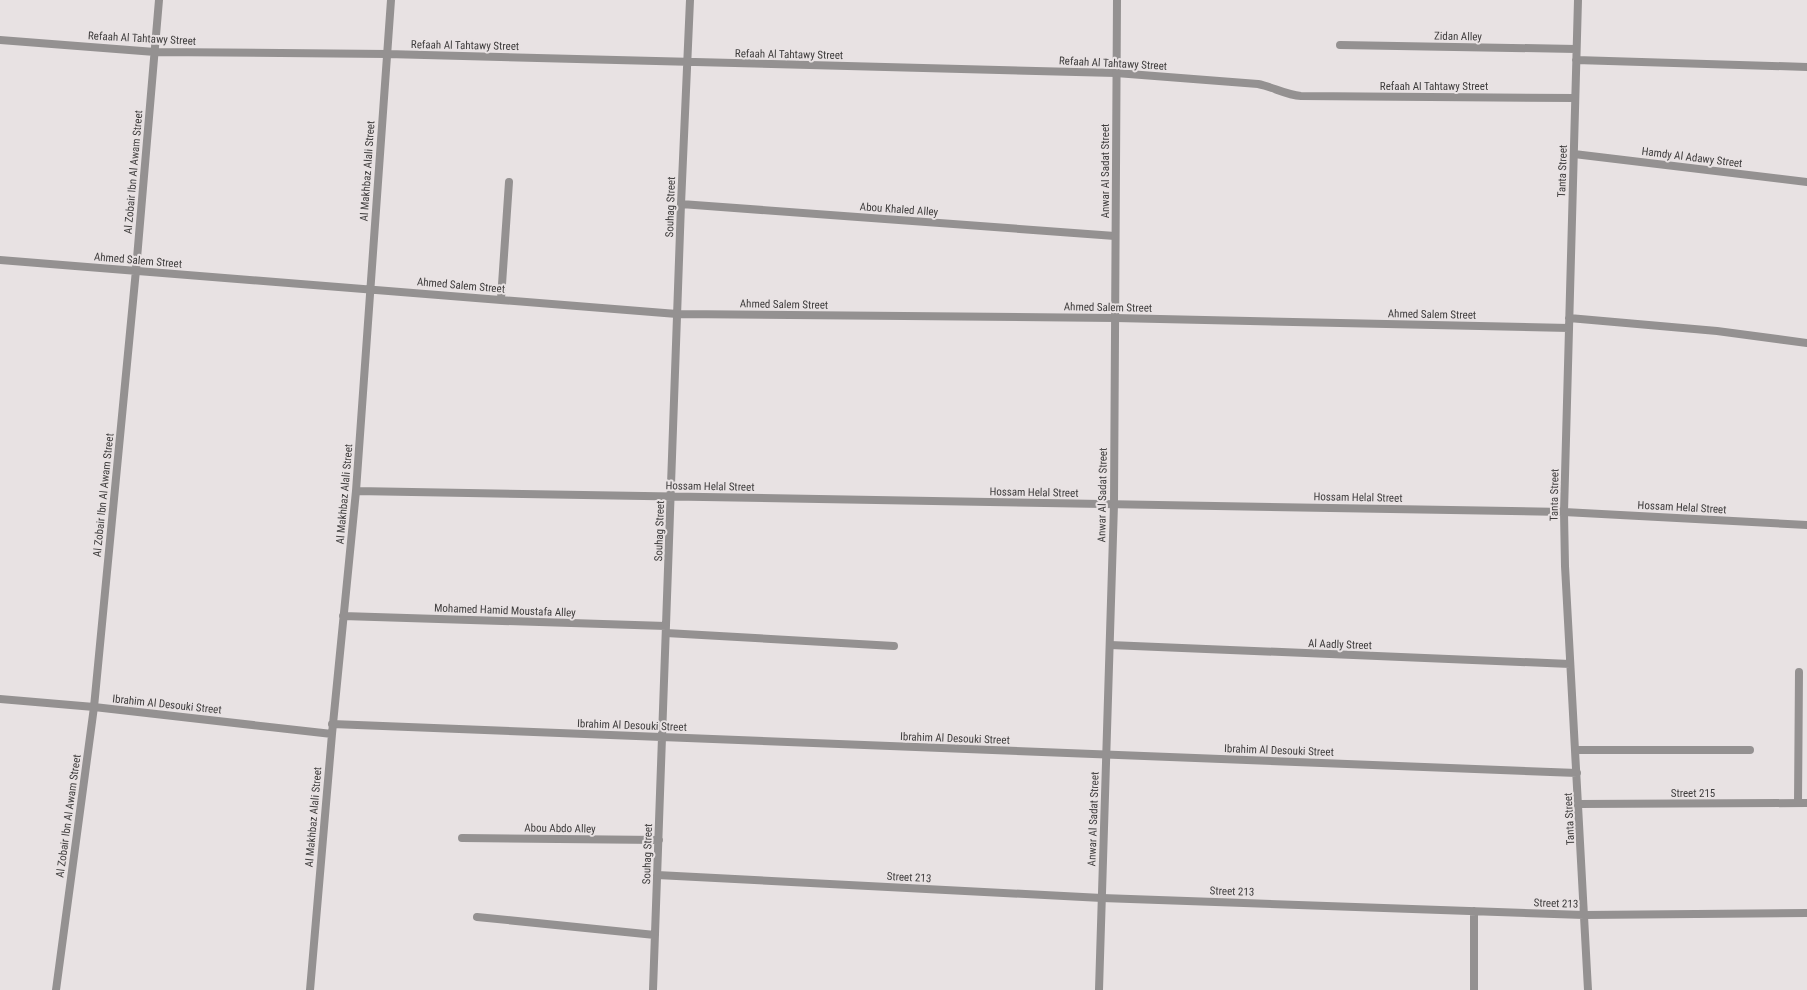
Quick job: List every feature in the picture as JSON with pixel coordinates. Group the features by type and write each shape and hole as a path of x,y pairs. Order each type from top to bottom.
{"street":[{"name":"Al Zobair Ibn Al Awam Street","path":"56,990 94,707 136,270 159,0"},
{"name":"Al Makhbaz Alali Street","path":"310,990 332,724 356,491 391,0"},
{"name":"Souhag Street","path":"653,990 681,204 690,0"},
{"name":"Anwar Al Sadat Street","path":"1099,990 1114,504 1117,0"},
{"name":"Tanta Street","path":"1578,0 1564,512 1565,566 1588,990"},
{"name":"Refaah Al Tahtawy Street","path":"0,40 155,52 387,54 1116,73 1258,84 1268,86 1285,94 1301,96 1576,98"},
{"name":"Zidan Alley","path":"1340,45 1576,49"},
{"path":"1576,60 1807,67"},
{"name":"Hamdy Al Adawy Street","path":"1574,154 1807,182"},
{"path":"500,299 509,182"},
{"name":"Abou Khaled Alley","path":"681,204 1115,236"},
{"name":"Ahmed Salem Street","path":"0,260 677,314 1114,318 1569,328"},
{"path":"1569,318 1717,331 1807,343"},
{"name":"Hossam Helal Street","path":"356,491 1564,512 1807,525"},
{"name":"Mohamed Hamid Moustafa Alley","path":"343,616 666,629 894,646"},
{"name":"Al Aadly Street","path":"1110,645 1570,664"},
{"path":"1798,803 1799,672"},
{"name":"Ibrahim Al Desouki Street","path":"0,699 94,707 332,734"},
{"name":"Ibrahim Al Desouki Street","path":"332,724 1577,773"},
{"path":"1576,750 1750,750"},
{"name":"Street 215","path":"1579,804 1807,803"},
{"name":"Abou Abdo Alley","path":"462,838 658,840"},
{"name":"Street 213","path":"657,875 1102,898 1584,915 1807,913"},
{"path":"1474,911 1474,990"},
{"path":"477,917 655,935"}]}
